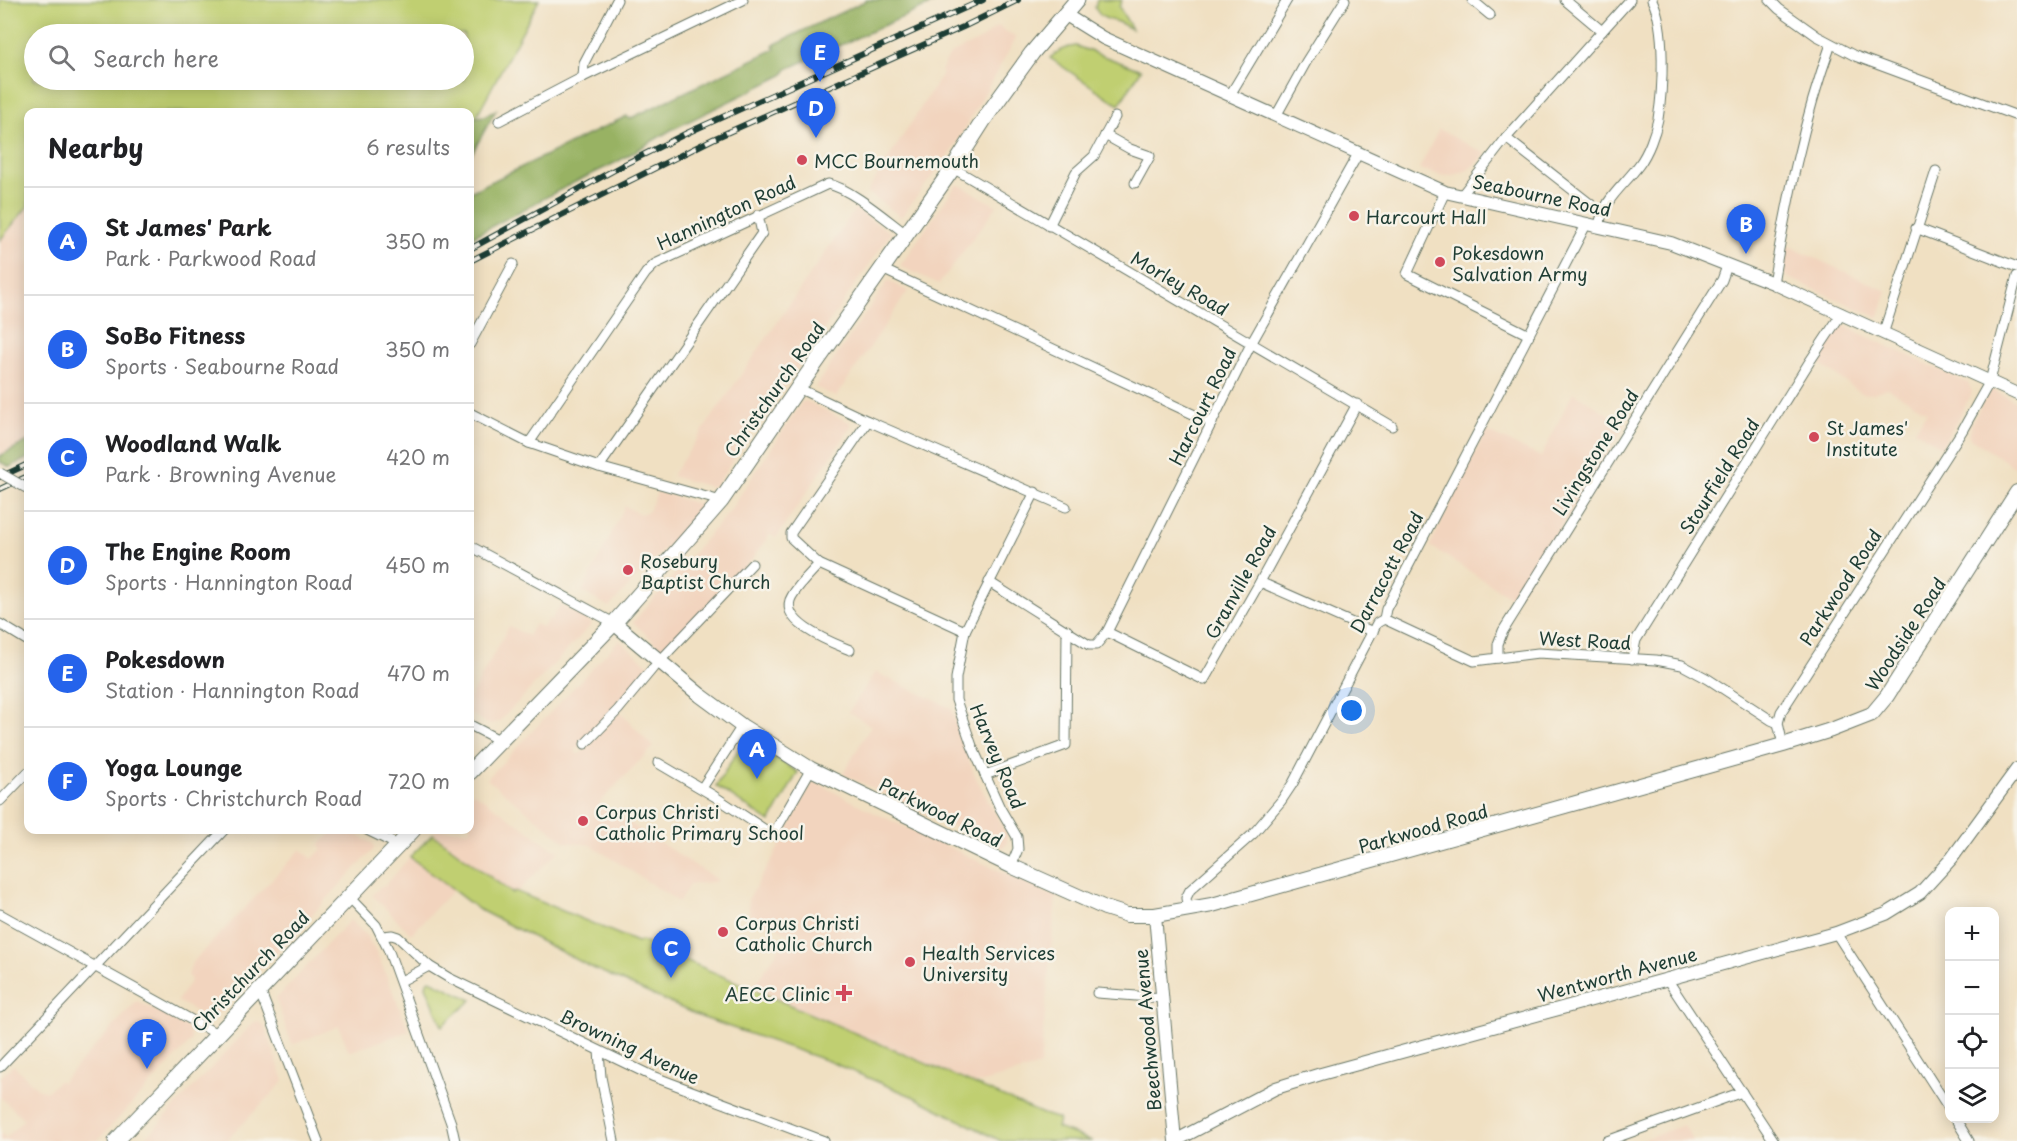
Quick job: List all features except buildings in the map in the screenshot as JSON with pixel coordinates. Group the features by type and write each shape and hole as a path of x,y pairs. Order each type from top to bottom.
{"main road":[{"name":"Christchurch Road","path":"474,768 614,623 721,501 985,118 1032,53 1077,0"},
{"name":"Woodside Road","path":"1783,745 1872,714 1887,696 2017,492"},
{"name":"Parkwood Road","path":"614,623 700,695 742,726 811,769 1011,866 1105,908 1127,915 1155,915 1188,911 1783,745"},
{"name":"Christchurch Road","path":"116,1141 409,834"}],"street":[{"path":"583,77 584,63 618,0"},
{"path":"499,121 583,77 743,0"},
{"path":"1230,95 1287,0"},
{"path":"1276,116 1345,0"},
{"path":"1472,0 1490,15"},
{"path":"1565,0 1602,31"},
{"path":"1461,196 1506,138 1629,0"},
{"path":"1599,226 1602,213 1609,201 1639,165 1650,145 1658,120 1661,53 1659,19 1652,0"},
{"path":"1770,0 1779,9 1831,44 1855,56 2017,116"},
{"name":"Seabourne Road","path":"1066,15 1103,38 1445,192 1671,243 1773,283 2017,394"},
{"path":"1773,283 1785,211 1800,149 1819,78 1831,44"},
{"path":"1049,226 1076,172 1094,156 1115,117"},
{"path":"1105,135 1150,156 1135,183"},
{"path":"1506,138 1602,213"},
{"name":"Harcourt Road","path":"1107,632 1251,344 1358,154"},
{"name":"Morley Road","path":"952,168 1392,426"},
{"path":"1883,334 1936,171"},
{"name":"Hannington Road","path":"529,443 651,268 758,215 828,184 835,185 858,199 906,234"},
{"path":"1445,192 1407,274 1528,335"},
{"path":"599,467 762,233 758,215"},
{"name":"Darracott Road","path":"1188,911 1186,898 1190,890 1253,834 1281,801 1318,739 1377,623 1384,619 1386,609 1587,223"},
{"path":"1916,228 2017,267"},
{"path":"474,337 513,264"},
{"name":"Livingstone Road","path":"1498,658 1498,644 1503,631 1722,279 1727,266"},
{"path":"882,268 1212,423"},
{"name":"Parkwood Road","path":"1778,723 1781,712 1962,431 1990,381 2017,276"},
{"name":"Stourfield Road","path":"1632,659 1636,640 1810,361 1842,314"},
{"path":"798,388 1066,507"},
{"name":"Granville Road","path":"1107,632 1204,680 1357,404"},
{"path":"474,415 529,443 599,467 721,501"},
{"path":"868,421 791,533 794,542 819,564 964,631"},
{"path":"0,473 24,487"},
{"name":"Harvey Road","path":"1011,866 1018,849 1017,837 1000,808 972,746 957,700 957,662 964,631 1035,492"},
{"path":"474,548 614,623"},
{"path":"585,744 752,564"},
{"path":"819,564 790,598 789,609 794,619 819,637 850,650"},
{"path":"989,582 1089,645 1096,645 1107,632"},
{"path":"1260,582 1373,632"},
{"name":"West Road","path":"1384,619 1474,660 1538,653 1656,660 1682,665 1778,723"},
{"path":"1,625 24,639"},
{"path":"985,775 1066,745 1066,630"},
{"path":"1778,723 1783,745"},
{"path":"702,788 742,726"},
{"path":"474,727 499,740"},
{"path":"658,763 702,788 773,835 811,769"},
{"path":"0,801 24,776"},
{"name":"Wentworth Avenue","path":"1175,1141 1266,1093 1321,1074 1836,933 1886,914 1920,893 1952,858 2015,776"},
{"path":"0,1067 220,834"},
{"path":"376,834 398,845"},
{"path":"349,897 376,925 383,936 452,1123 455,1141"},
{"path":"0,914 217,1034"},
{"name":"Beechwood Avenue","path":"1155,915 1175,1141"},
{"path":"1836,933 1945,1102"},
{"name":"Browning Avenue","path":"383,936 398,937 429,966 449,978 598,1051 702,1097 824,1141"},
{"path":"401,981 429,966"},
{"path":"1667,979 1774,1141"},
{"path":"260,990 318,1141"},
{"path":"1097,993 1163,998"},
{"path":"598,1051 614,1141"},
{"path":"1607,1141 1742,1092"},
{"path":"1958,1123 1969,1141"}],"shaded area":[{"path":"998,26 1016,38 953,149 901,217 867,192 943,73 940,73 950,54 980,40"},
{"path":"1439,129 1486,154 1468,170 1454,175 1444,176 1419,169"},
{"path":"956,185 960,185 997,206 939,284 900,266"},
{"path":"855,209 891,233 716,485 711,487 674,477 673,474"},
{"path":"24,211 24,443 0,456 0,240"},
{"path":"1786,245 1887,291 1879,316 1787,277 1782,270"},
{"path":"888,281 908,291 836,397 815,387"},
{"path":"1840,324 1968,383 1972,392 1941,447 1915,430 1927,411 1887,388 1871,394 1861,393 1816,361"},
{"path":"1991,389 2017,402 2017,469 1969,437 1971,424"},
{"path":"1573,392 1625,425 1515,600 1430,546 1486,431 1541,457"},
{"path":"806,401 851,423 851,427 776,538 770,534 753,558 664,651 633,622 729,512 802,402"},
{"path":"657,492 703,505 682,531 609,607 582,592 625,506 640,514 649,511"},
{"path":"560,605 591,622 591,625 499,722 488,724 474,715 474,690 509,626 528,636 535,624 543,628 548,619 551,620"},
{"name":"Corpus Christi Catholic Primary School","path":"619,640 651,667 575,751 579,755 620,712 653,747 599,803 719,881 689,885 679,902 591,845 566,842 487,779"},
{"path":"875,672 951,708 975,776 1007,836 1005,846 998,848 843,774 871,726 849,712"},
{"name":"Health Services University","path":"813,781 873,812 1056,897 1040,1066 976,1084 752,988 789,935 769,921 766,925 748,914 748,900 778,849"},
{"path":"474,793 558,852 517,892 513,893 433,834 474,834"},
{"path":"331,834 355,834 372,843 374,849 216,1016 208,1018 177,1001 191,980 188,976 192,963 301,849 312,859 322,849 320,844"},
{"path":"410,857 453,890 411,934 372,895 381,886 384,887"},
{"path":"350,920 366,935 379,958 409,1031 349,1052 339,1026 292,1045 276,999"},
{"path":"137,1001 190,1029 191,1041 97,1141 0,1141 0,1133 6,1138 24,1119 0,1097 0,1078 13,1065 37,1088 46,1092 59,1081 62,1082"},
{"path":"257,1021 264,1025 284,1081 226,1141 143,1141 253,1023"},
{"path":"1684,1125 1693,1141 1639,1141"}],"green space":[{"path":"0,0 539,0 474,121 474,108 24,108 24,211 0,240"},
{"path":"867,0 933,0 934,3 787,69 783,75 671,130 617,162 474,236 474,190 627,116 629,119 775,49 773,45"},
{"path":"1097,0 1122,0 1119,7 1132,29 1101,15 1095,8"},
{"path":"1076,46 1141,70 1119,105 1050,58 1062,49"},
{"path":"496,110 474,150 474,119 475,117 485,116"},
{"path":"24,443 24,460 10,467 0,462 0,456"},
{"path":"745,739 798,772 770,822 716,786"},
{"path":"433,834 512,893 515,891 637,942 641,941 1059,1119 1057,1128 1092,1141 1001,1141 914,1097 828,1061 701,1017 591,967 478,909 410,857"},
{"path":"430,980 472,1000 442,1026 426,986"}],"railway":[{"path":"474,247 625,164 687,133 983,0"},
{"path":"474,259 713,139 1018,0"},
{"path":"0,477 24,466"},
{"path":"0,489 24,478"}],"place":[{"name":"Pokesdown","path":"820,82"},
{"name":"The Engine Room","path":"816,138"},
{"name":"MCC Bournemouth","path":"802,160"},
{"name":"Harcourt Hall","path":"1354,216"},
{"name":"SoBo Fitness","path":"1746,254"},
{"name":"Pokesdown Salvation Army","path":"1440,262"},
{"name":"St James' Institute","path":"1814,437"},
{"name":"Rosebury Baptist Church","path":"628,570"},
{"name":"St James' Park","path":"757,779"},
{"name":"Corpus Christi Catholic Primary School","path":"583,821"},
{"name":"Corpus Christi Catholic Church","path":"723,932"},
{"name":"Health Services University","path":"910,962"},
{"name":"Woodland Walk","path":"671,978"},
{"name":"AECC Clinic","path":"844,993"},
{"name":"Yoga Lounge","path":"147,1069"}]}
